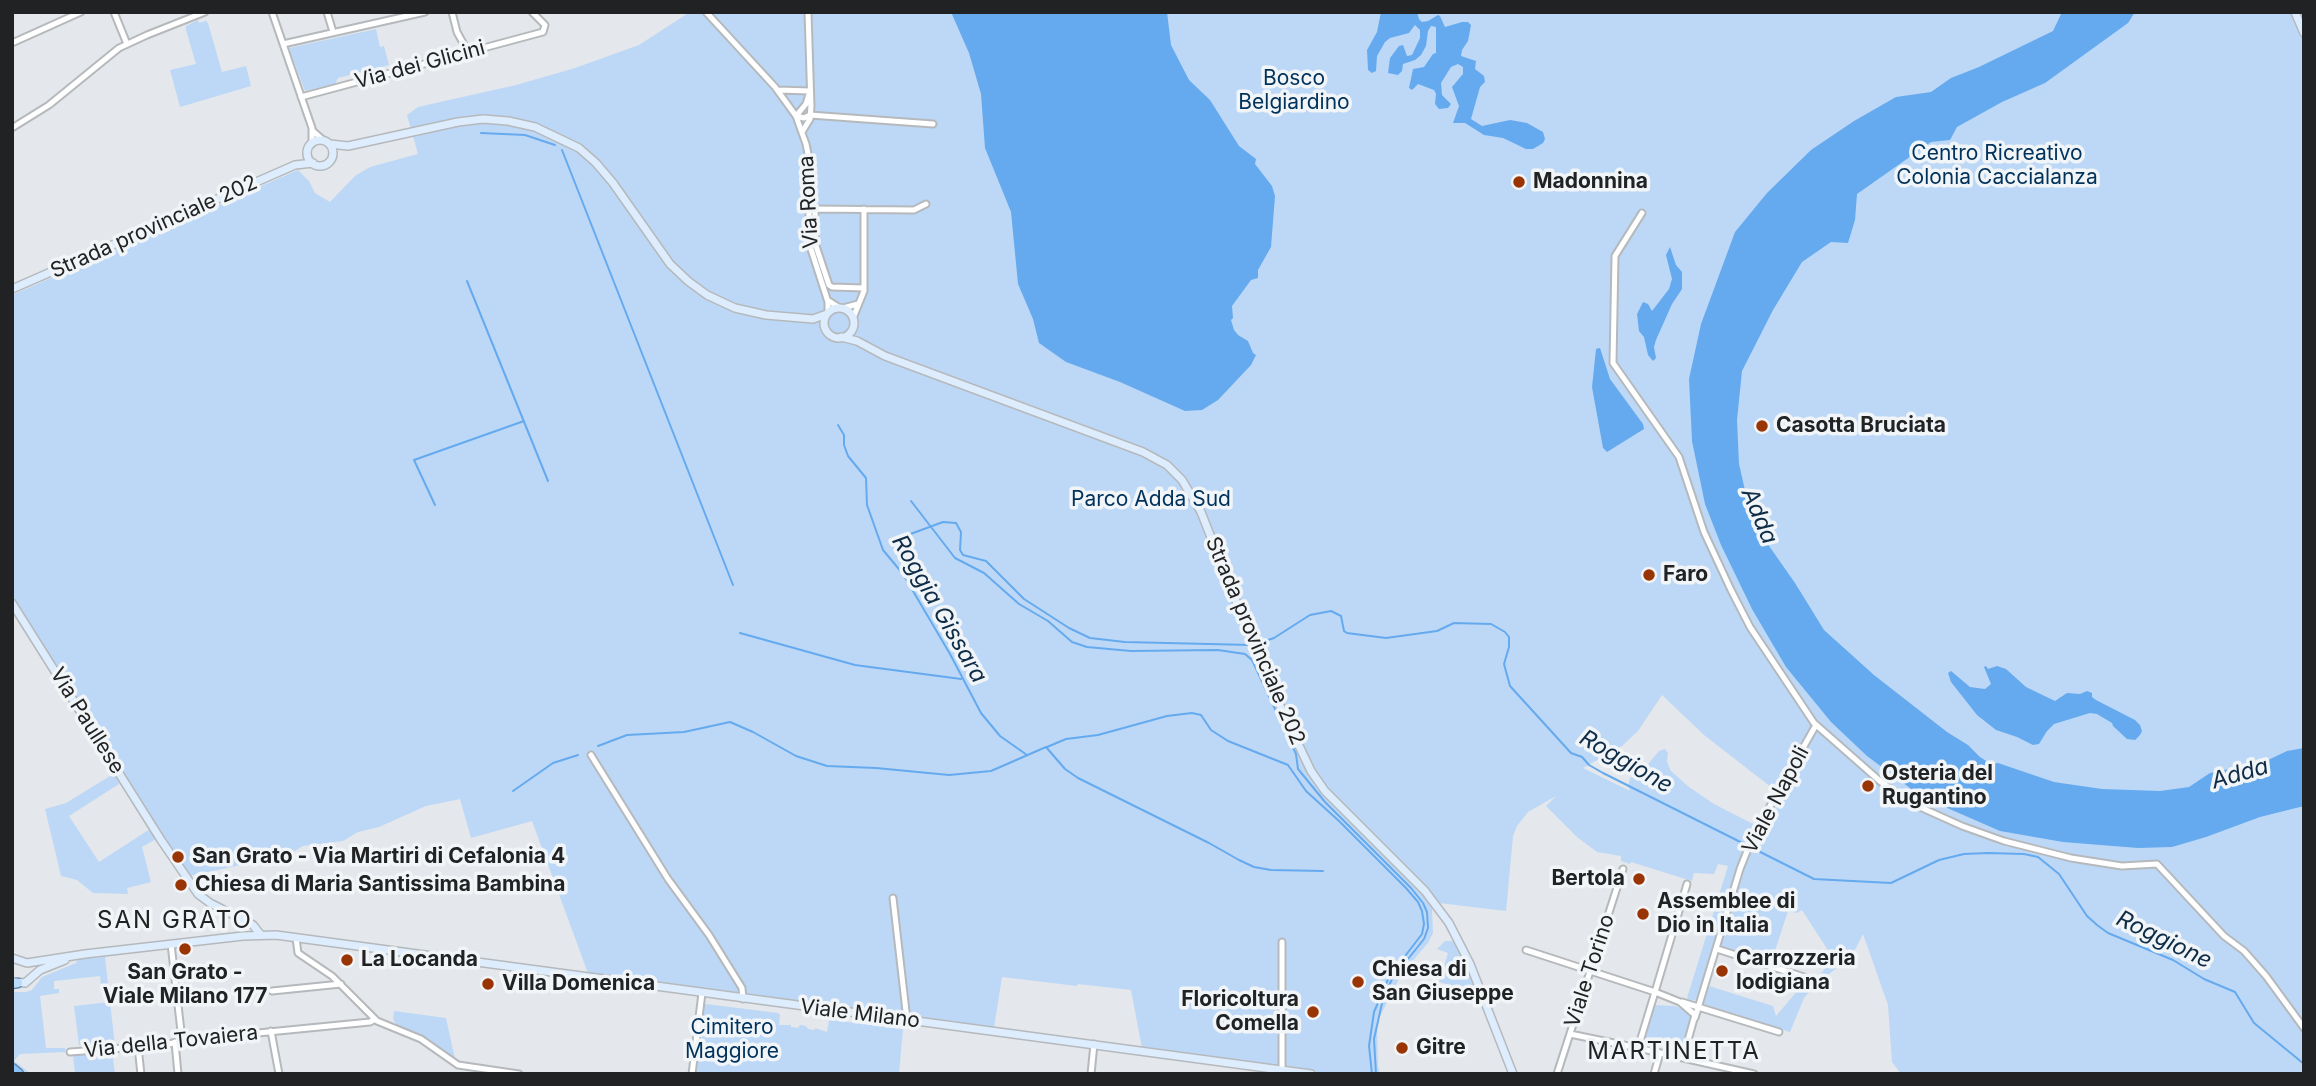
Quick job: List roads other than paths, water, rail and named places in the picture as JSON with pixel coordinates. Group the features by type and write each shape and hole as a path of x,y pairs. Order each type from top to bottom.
{"highway":[{"path":"12,1069 18,1074"}],"street":[{"path":"12,43 81,12"},
{"path":"114,12 127,44"},
{"path":"12,128 49,105 112,53 127,44 205,12"},
{"path":"272,12 312,128 318,138 333,150 333,157"},
{"path":"327,12 333,33"},
{"path":"283,44 425,12"},
{"path":"452,12 457,32 468,52"},
{"name":"Via dei Glicini","path":"301,97 544,31 545,25 532,12"},
{"name":"Via Roma","path":"706,12 798,114 808,159 808,243 827,299 828,313"},
{"path":"802,132 810,115 808,12"},
{"path":"2295,12 2304,33"},
{"path":"778,90 810,91"},
{"path":"810,91 806,104 798,114 804,118 810,115 933,124"},
{"name":"Strada provinciale 202","path":"12,289 295,165 313,163 323,166 348,146 483,119 535,127 579,148 613,183 665,258 694,286 714,299 743,310 816,323 833,337 863,344 885,356 1143,452 1167,465 1182,480 1201,512 1264,672 1319,783 1436,905 1459,940 1513,1074"},
{"path":"312,128 312,144"},
{"name":"Strada provinciale 202","path":"295,165 308,154 312,144 326,142 348,146"},
{"path":"308,154 313,163"},
{"path":"864,288 830,286 817,251 815,209 915,210 926,204"},
{"path":"841,337 849,334 863,296 864,209"},
{"path":"1642,213 1615,256 1613,363 1679,457 1704,532 1749,627 1816,725 1898,794 1962,826 2004,841 2071,859 2129,866 2157,864 2224,936 2244,951 2304,1028"},
{"path":"827,299 842,308 853,322 855,335 863,344"},
{"path":"842,308 858,304"},
{"name":"Strada provinciale 202","path":"800,319 818,318 842,308"},
{"path":"827,331 824,321 828,313"},
{"name":"Via Paullese","path":"12,603 198,894 256,927 260,934"},
{"name":"Viale Napoli","path":"1682,1058 1749,845 1816,725"},
{"path":"591,755 668,879 709,934 742,988 743,999"},
{"name":"Viale Torino","path":"1557,1074 1623,869"},
{"path":"1638,1048 1687,884"},
{"path":"893,898 907,1020"},
{"path":"240,918 243,936"},
{"name":"Viale Milano","path":"17,962 260,934 1311,1074"},
{"path":"296,938 298,953 332,976 375,1019 421,1039 458,1065 519,1074"},
{"path":"1282,942 1282,1069"},
{"path":"171,944 182,1040"},
{"path":"1717,949 1810,979"},
{"path":"1526,950 1779,1032"},
{"path":"14,983 25,983 32,976 76,956"},
{"path":"17,962 32,968 32,976"},
{"path":"272,991 341,984"},
{"path":"692,1074 702,993"},
{"path":"1690,1004 1697,1003 1702,997"},
{"path":"1677,1001 1694,1013 1695,1018"},
{"name":"Via della Tovaiera","path":"71,1052 370,1022 375,1019"},
{"name":"Via della Tovaiera","path":"271,1031 279,1074"},
{"path":"1570,1034 1754,1074"},
{"path":"175,1042 178,1074"},
{"path":"1090,1074 1094,1044"},
{"path":"138,1047 141,1074"},
{"path":"1654,1074 1660,1053"}],"water":[{"path":"951,12 1167,12 1171,45 1189,80 1210,100 1239,146 1256,159 1255,164 1272,186 1275,196 1271,247 1258,270 1258,278 1251,280 1232,306 1231,320 1234,330 1248,341 1256,355 1251,365 1218,400 1202,410 1185,411 1066,362 1039,343 1033,319 1018,284 1011,212 985,148 981,94 969,53"},
{"path":"1381,12 1417,12 1422,22 1438,15 1445,27 1468,22 1471,25 1468,41 1461,56 1476,61 1475,69 1484,76 1485,82 1480,87 1471,119 1482,126 1510,120 1527,123 1543,132 1543,143 1533,149 1526,149 1503,138 1484,135 1465,123 1453,123 1459,106 1452,87 1463,74 1463,67 1458,64 1451,67 1441,83 1442,95 1451,104 1448,108 1439,109 1435,104 1434,90 1418,84 1412,90 1409,88 1413,69 1424,67 1436,53 1436,27 1431,26 1428,31 1426,46 1421,55 1403,64 1398,75 1388,73 1390,58 1399,46 1403,45 1407,56 1412,55 1420,38 1420,30 1415,25 1409,33 1385,42 1377,56 1376,71 1372,73 1368,70 1367,50 1377,32"},
{"name":"Adda","path":"2062,12 2135,12 2128,23 2045,83 2002,102 1957,127 1950,140 1931,142 1857,194 1855,220 1848,243 1831,242 1802,262 1773,310 1742,371 1737,420 1739,464 1749,508 1767,543 1824,630 1874,675 1991,764 1998,763 2054,782 2102,789 2160,791 2189,787 2210,773 2266,761 2287,751 2304,748 2304,806 2260,817 2172,847 2138,848 2063,842 2000,831 1922,797 1867,756 1831,722 1786,667 1752,609 1721,545 1705,504 1692,441 1689,379 1701,324 1735,232 1767,193 1811,150 1854,121 1896,97 1931,92 1951,78 2053,31"},
{"path":"1670,247 1676,265 1682,272 1682,289 1656,340 1656,358 1653,361 1639,331 1637,314 1643,302 1648,304 1652,311 1669,289 1672,279 1666,255"},
{"path":"1600,348 1610,379 1644,429 1607,452 1603,448 1592,387 1596,349"},
{"path":"1997,666 2006,669 2026,687 2055,701 2067,693 2092,693 2096,700 2135,720 2142,731 2135,740 2127,739 2112,723 2090,713 2054,724 2039,744 2033,745 1996,730 1977,715 1951,682 1948,673 1951,671 1970,687 1985,689 1991,684 1984,667 1988,669"}],"waterway":[{"path":"481,133 525,135 555,145"},
{"path":"562,150 733,585"},
{"path":"467,281 548,481"},
{"path":"435,505 414,460 524,421"},
{"name":"Roggia Gissara","path":"838,425 844,435 848,456 866,478 867,505 883,550 903,574 981,713 1000,736 1027,755"},
{"path":"911,501 955,558 984,573 1019,604 1048,621 1072,642 1087,647 1131,651 1218,650 1245,654 1252,660 1296,754 1298,769 1325,802 1411,888 1427,912 1428,928 1424,939 1392,979 1383,999 1374,1039 1376,1074"},
{"name":"Roggione","path":"905,536 943,522 956,523 961,532 960,550 963,555 986,561 1024,599 1090,638 1125,642 1251,645"},
{"name":"Roggione","path":"1256,644 1274,638 1310,615 1331,611 1341,616 1344,631 1347,633 1386,638 1437,631 1454,623 1491,624 1509,637 1504,664 1510,686 1571,753 1582,757 1589,765 1603,773 1814,879 1891,883 1939,860 1964,854 2024,854 2038,857 2059,874 2087,916 2097,925 2108,933 2173,960 2204,979 2235,992 2254,1023 2304,1064"},
{"path":"740,633 855,665 961,679"},
{"path":"1047,747 1066,739 1098,735 1167,716 1192,713 1201,715 1211,730 1228,741 1288,765 1306,791 1406,888 1422,911 1422,934 1389,977 1374,1012 1369,1046 1372,1074"},
{"path":"598,746 627,735 684,732 730,722 796,756 827,766 949,775 991,771 1046,747 1065,769 1078,778 1254,867 1323,871"},
{"path":"513,791 553,763 578,755"},
{"path":"463,1074 481,1074"}],"place":[{"name":"Madonnina","path":"1519,182"},
{"name":"Casotta Bruciata","path":"1762,426"},
{"name":"Faro","path":"1649,575"},
{"name":"Osteria del Rugantino","path":"1868,786"},
{"name":"San Grato - Via Martiri di Cefalonia 4","path":"178,857"},
{"name":"Bertola","path":"1639,879"},
{"name":"Chiesa di Maria Santissima Bambina","path":"181,885"},
{"name":"Assemblee di Dio in Italia","path":"1643,914"},
{"name":"San Grato - Viale Milano 177","path":"185,949"},
{"name":"La Locanda","path":"347,960"},
{"name":"Carrozzeria lodigiana","path":"1722,971"},
{"name":"Chiesa di San Giuseppe","path":"1358,982"},
{"name":"Villa Domenica","path":"488,984"},
{"name":"Floricoltura Comella","path":"1313,1012"},
{"name":"Gitre","path":"1402,1048"}],"district":[{"name":"SAN GRATO","path":"175,921"},
{"name":"MARTINETTA","path":"1674,1052"}],"park label":[{"name":"Bosco Belgiardino","path":"1294,91"},
{"name":"Centro Ricreativo Colonia Caccialanza","path":"1997,166"},
{"name":"Parco Adda Sud","path":"1151,500"},
{"name":"Cimitero Maggiore","path":"732,1040"}]}
